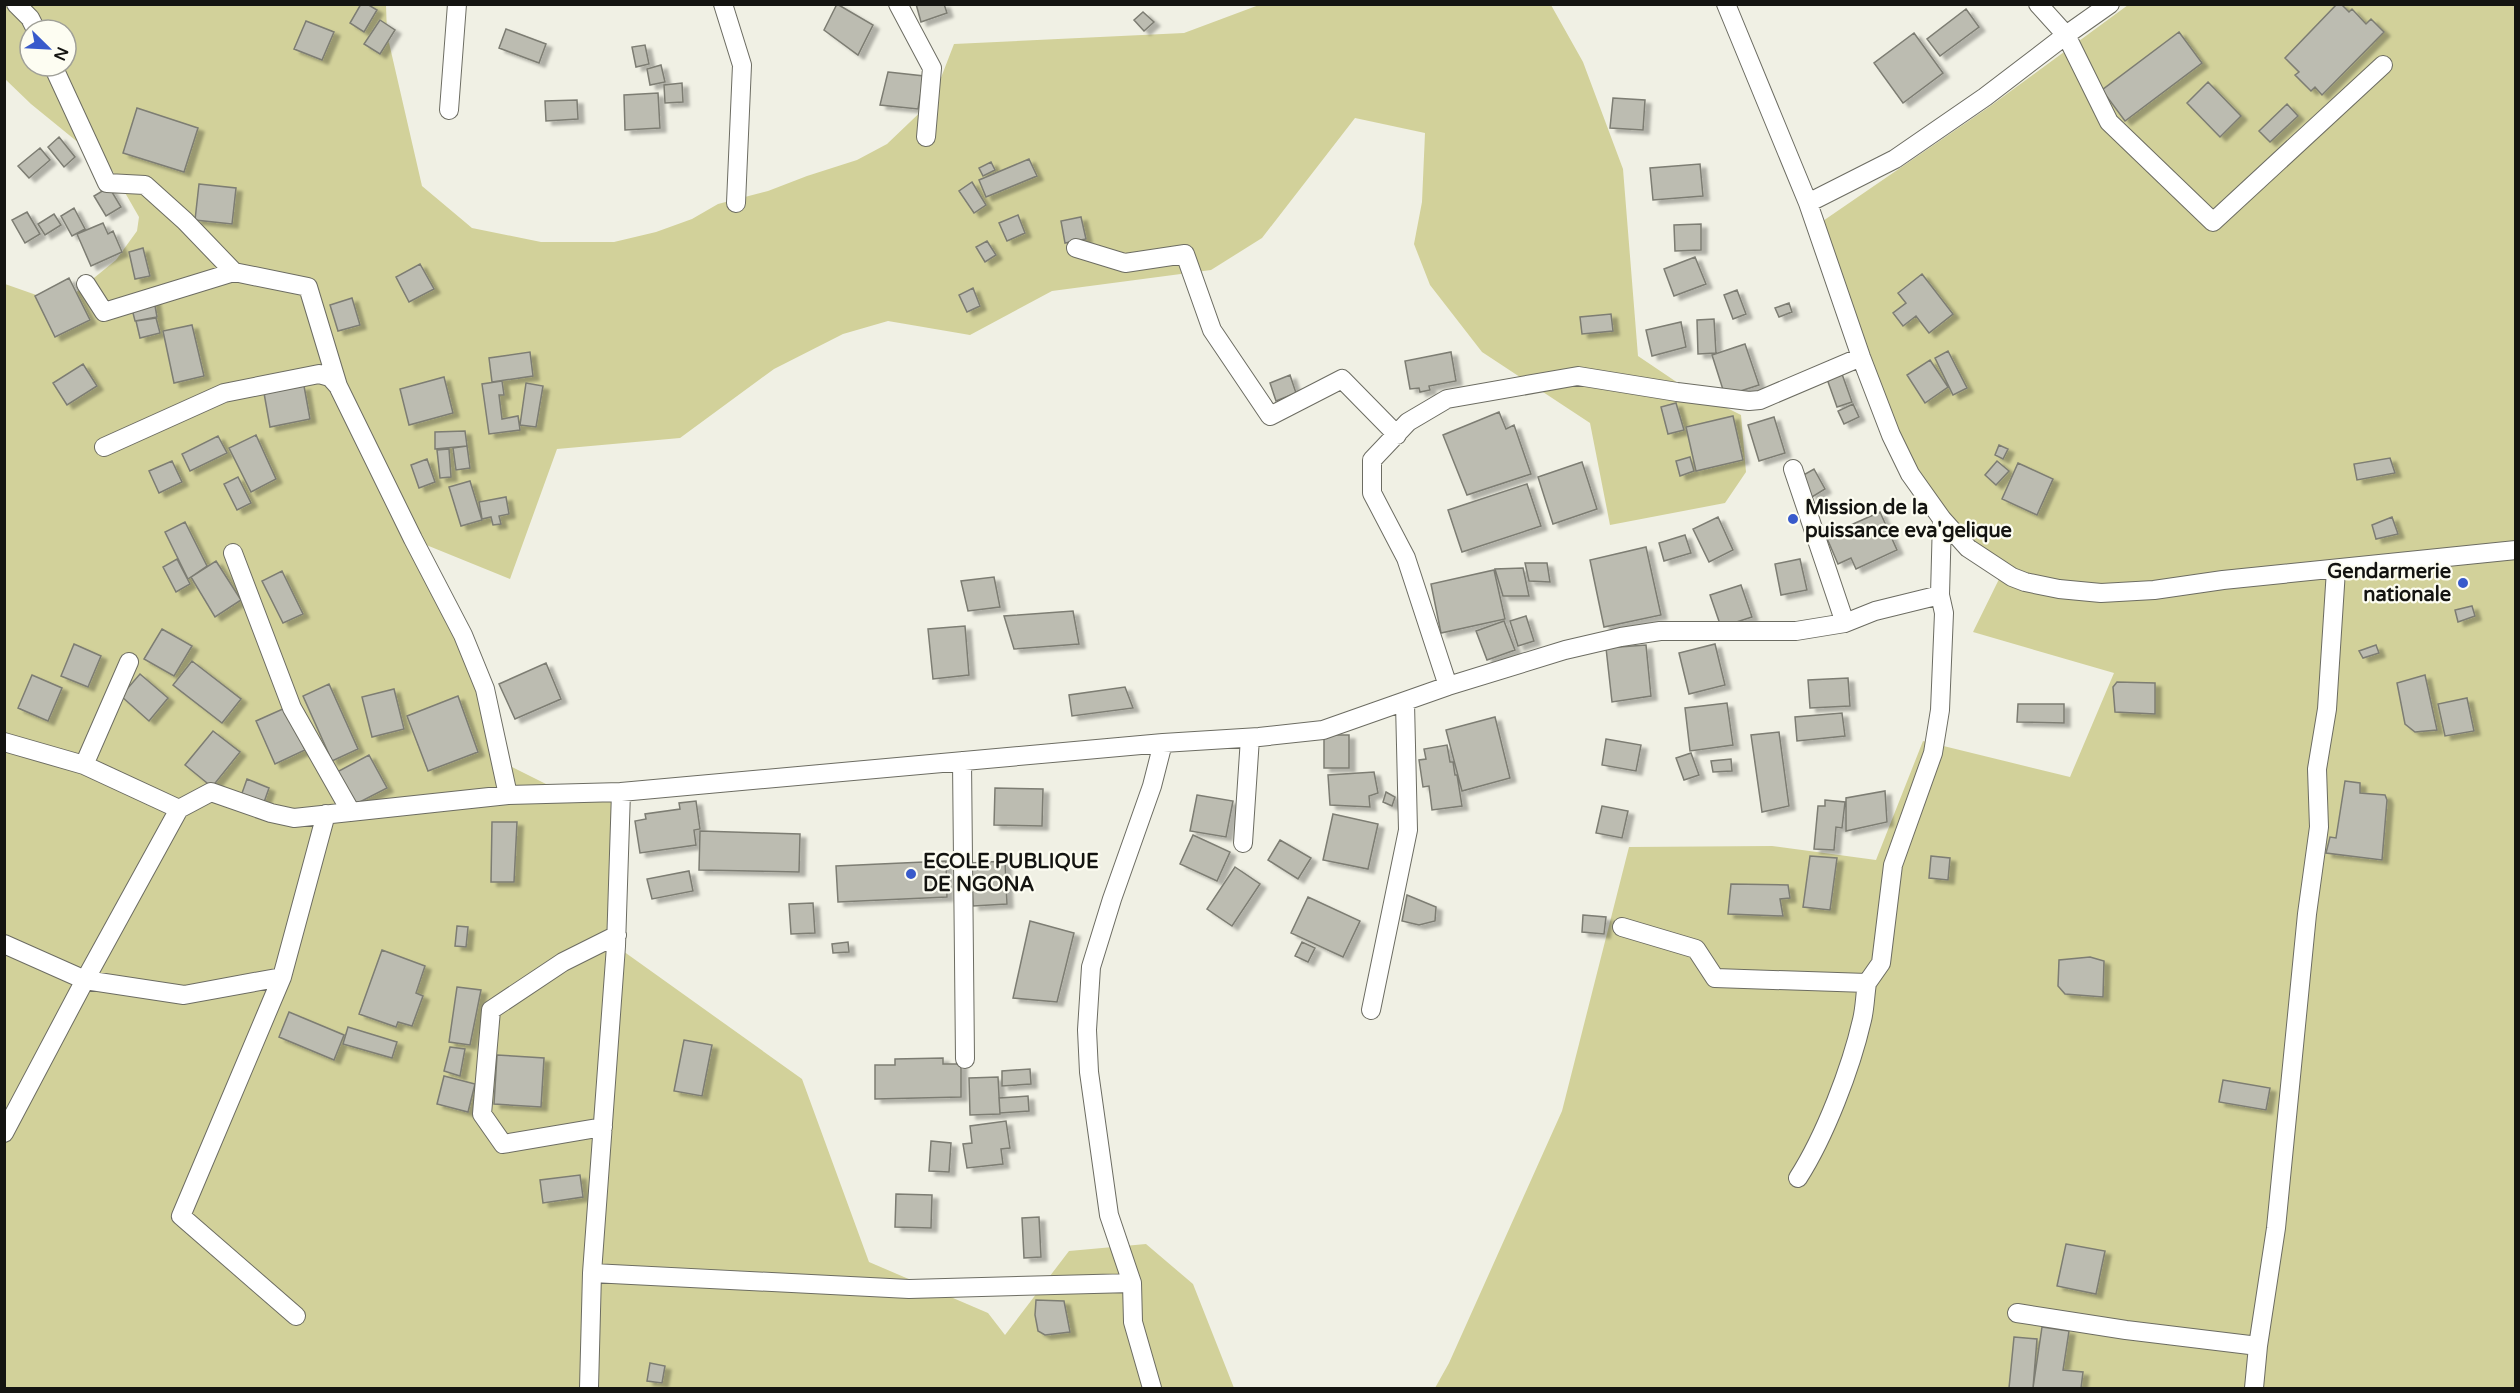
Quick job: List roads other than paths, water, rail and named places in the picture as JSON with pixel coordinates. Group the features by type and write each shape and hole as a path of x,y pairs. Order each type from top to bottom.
{"street":[{"path":"16,4 30,18"},
{"path":"449,110 457,4"},
{"path":"723,4 742,65 736,203"},
{"path":"898,4 932,68 926,137"},
{"path":"1726,4 1808,203 1861,357 1891,435 1910,474 1942,519 1968,548 2012,577 2025,582 2059,589 2101,593 2154,590 2223,580 2516,550"},
{"path":"2038,4 2066,34 2109,122 2212,222 2383,65"},
{"path":"1808,203 1896,159 2110,4"},
{"path":"58,78 107,183 145,185 185,221 234,272"},
{"path":"1076,248 1125,263 1185,254 1212,330 1270,416 1342,379 1397,435"},
{"path":"86,284 104,312 234,272 308,287 338,386 413,539 463,634 484,688 508,795"},
{"path":"1448,686 1406,558 1372,493 1372,460 1408,422 1447,399 1587,376 1677,392 1749,401 1760,399 1861,357"},
{"path":"104,447 224,393 319,374 330,377 338,386"},
{"path":"1793,469 1845,623"},
{"path":"1798,1178 1810,1159 1843,1080 1862,1019 1867,983 1881,963 1893,865 1933,753 1940,710 1944,613 1940,595 1942,519"},
{"path":"233,553 292,708 351,812"},
{"path":"2254,1389 2258,1346 2276,1228 2307,914 2319,826 2317,769 2327,709 2336,570"},
{"path":"4,1133 179,809 211,792 271,813 294,818 508,795 621,792 1163,743 1251,738 1323,729 1405,703 1448,686 1565,650 1621,637 1660,631 1796,631 1845,623 1875,610 1940,595"},
{"path":"84,765 129,662"},
{"path":"1371,1010 1408,830 1405,703"},
{"path":"1243,843 1251,738"},
{"path":"4,742 84,765 179,809"},
{"path":"1152,1389 1133,1322 1132,1283 1109,1215 1089,1072 1087,1020 1091,968 1112,899 1152,786 1163,743"},
{"path":"962,761 964,1059"},
{"path":"589,1389 592,1274 617,935 621,792"},
{"path":"296,1316 181,1216 282,977 326,814"},
{"path":"1622,927 1696,949 1715,978 1867,983"},
{"path":"603,1127 503,1144 482,1114 491,1010 563,962 617,935"},
{"path":"4,944 85,980 184,995 282,977"},
{"path":"592,1274 909,1288 1132,1283"},
{"path":"2017,1313 2126,1330 2258,1346"}],"place":[{"name":"Mission de la puissance eva'gelique","path":"1793,519"},
{"name":"Gendarmerie nationale","path":"2463,583"},
{"name":"ECOLE PUBLIQUE DE NGONA","path":"911,874"}]}
